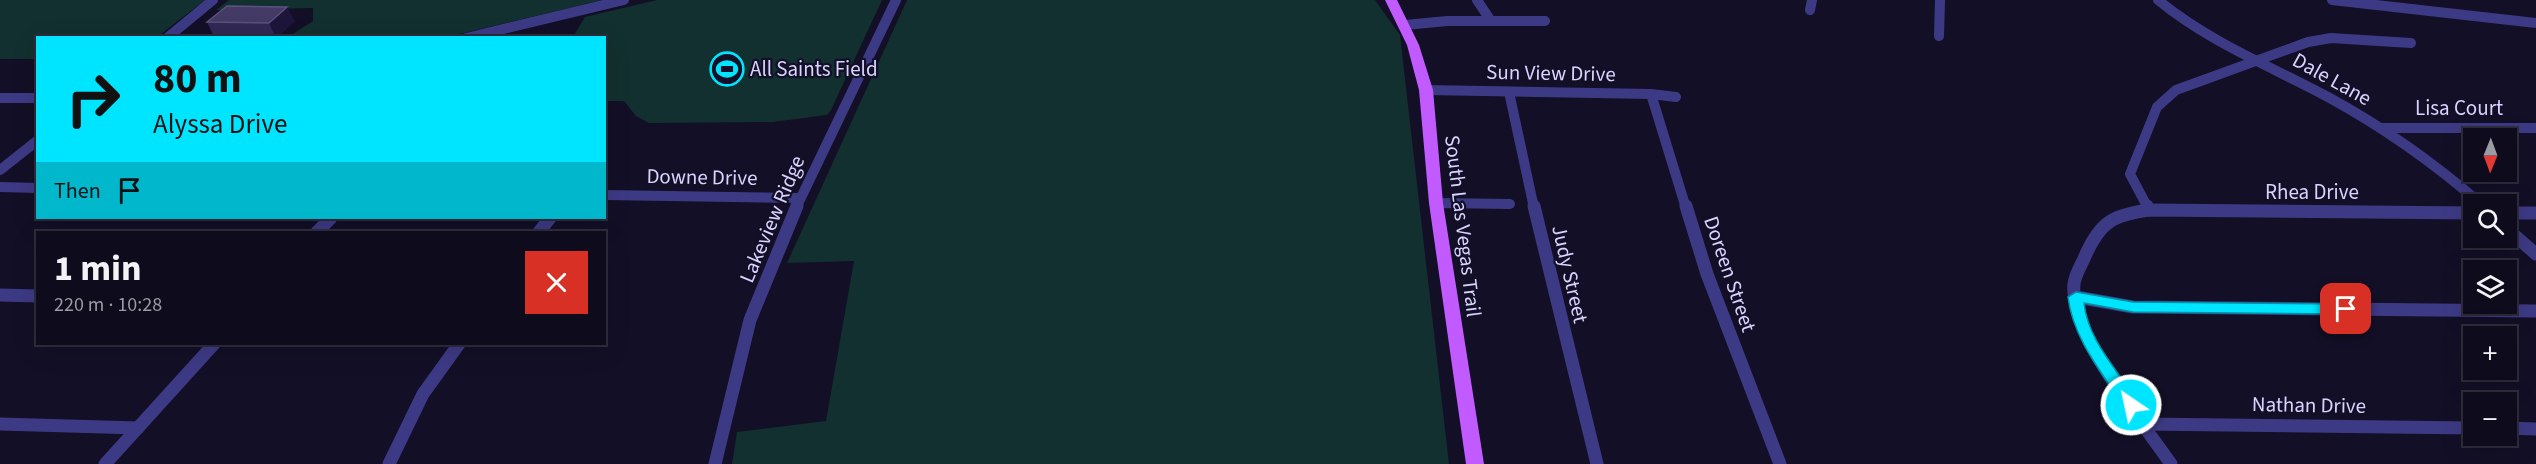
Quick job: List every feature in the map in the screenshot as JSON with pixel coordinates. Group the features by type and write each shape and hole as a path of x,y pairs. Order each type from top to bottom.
{"main road":[{"name":"South Las Vegas Trail","path":"1390,0 1405,25 1426,90 1436,203 1476,464"}],"street":[{"path":"169,36 213,0"},
{"path":"474,36 624,0"},
{"name":"Lakeview Ridge","path":"715,464 750,320 800,198 896,0"},
{"path":"1477,0 1491,21"},
{"path":"1939,36 1940,0"},
{"name":"Dale Lane","path":"2158,0 2198,32 2256,59 2381,128 2469,194"},
{"path":"2333,0 2536,23"},
{"path":"1405,25 1545,21"},
{"path":"2149,210 2130,174 2157,107 2176,90 2308,42 2331,38 2411,43"},
{"name":"Sun View Drive","path":"1426,90 1651,93 1676,97"},
{"name":"Judy Street","path":"1509,92 1547,268 1597,464"},
{"name":"Doreen Street","path":"1651,93 1707,274 1780,464"},
{"path":"0,98 36,98"},
{"name":"Lisa Court","path":"2381,128 2536,128"},
{"path":"0,170 36,142"},
{"path":"0,187 36,188"},
{"name":"Downe Drive","path":"606,195 800,198"},
{"path":"1436,203 1510,204"},
{"name":"Rhea Drive","path":"2076,297 2074,284 2094,235 2104,223 2122,214 2149,210 2463,213"},
{"path":"2517,213 2536,213"},
{"path":"318,231 330,219"},
{"path":"540,231 549,219"},
{"path":"2517,238 2536,254"},
{"path":"0,295 36,296"},
{"path":"2171,464 2093,348 2078,316 2076,297 2133,307 2536,311"},
{"path":"105,464 213,345"},
{"path":"389,464 423,394 458,345"},
{"path":"0,424 138,428"},
{"name":"Nathan Drive","path":"2144,424 2463,428"},
{"path":"2517,428 2536,429"}],"green space":[{"path":"0,0 205,0 158,36 36,36 36,59 0,59"},
{"path":"229,0 602,0 451,36 290,36 313,21 313,8 216,10"},
{"name":"All Saints Field","path":"657,0 882,0 827,115 773,122 649,123 636,116 624,101 606,101 606,36 574,36 585,17"},
{"path":"907,0 1375,0 1400,35 1449,464 732,464 737,432 826,421 854,261 787,263"}],"building":[{"path":"227,6 287,7 269,23 207,22"}],"place":[{"name":"All Saints Field","path":"727,69"}],"route":[{"path":"2131,405 2093,348 2078,316 2076,297 2133,307 2346,309"}]}
